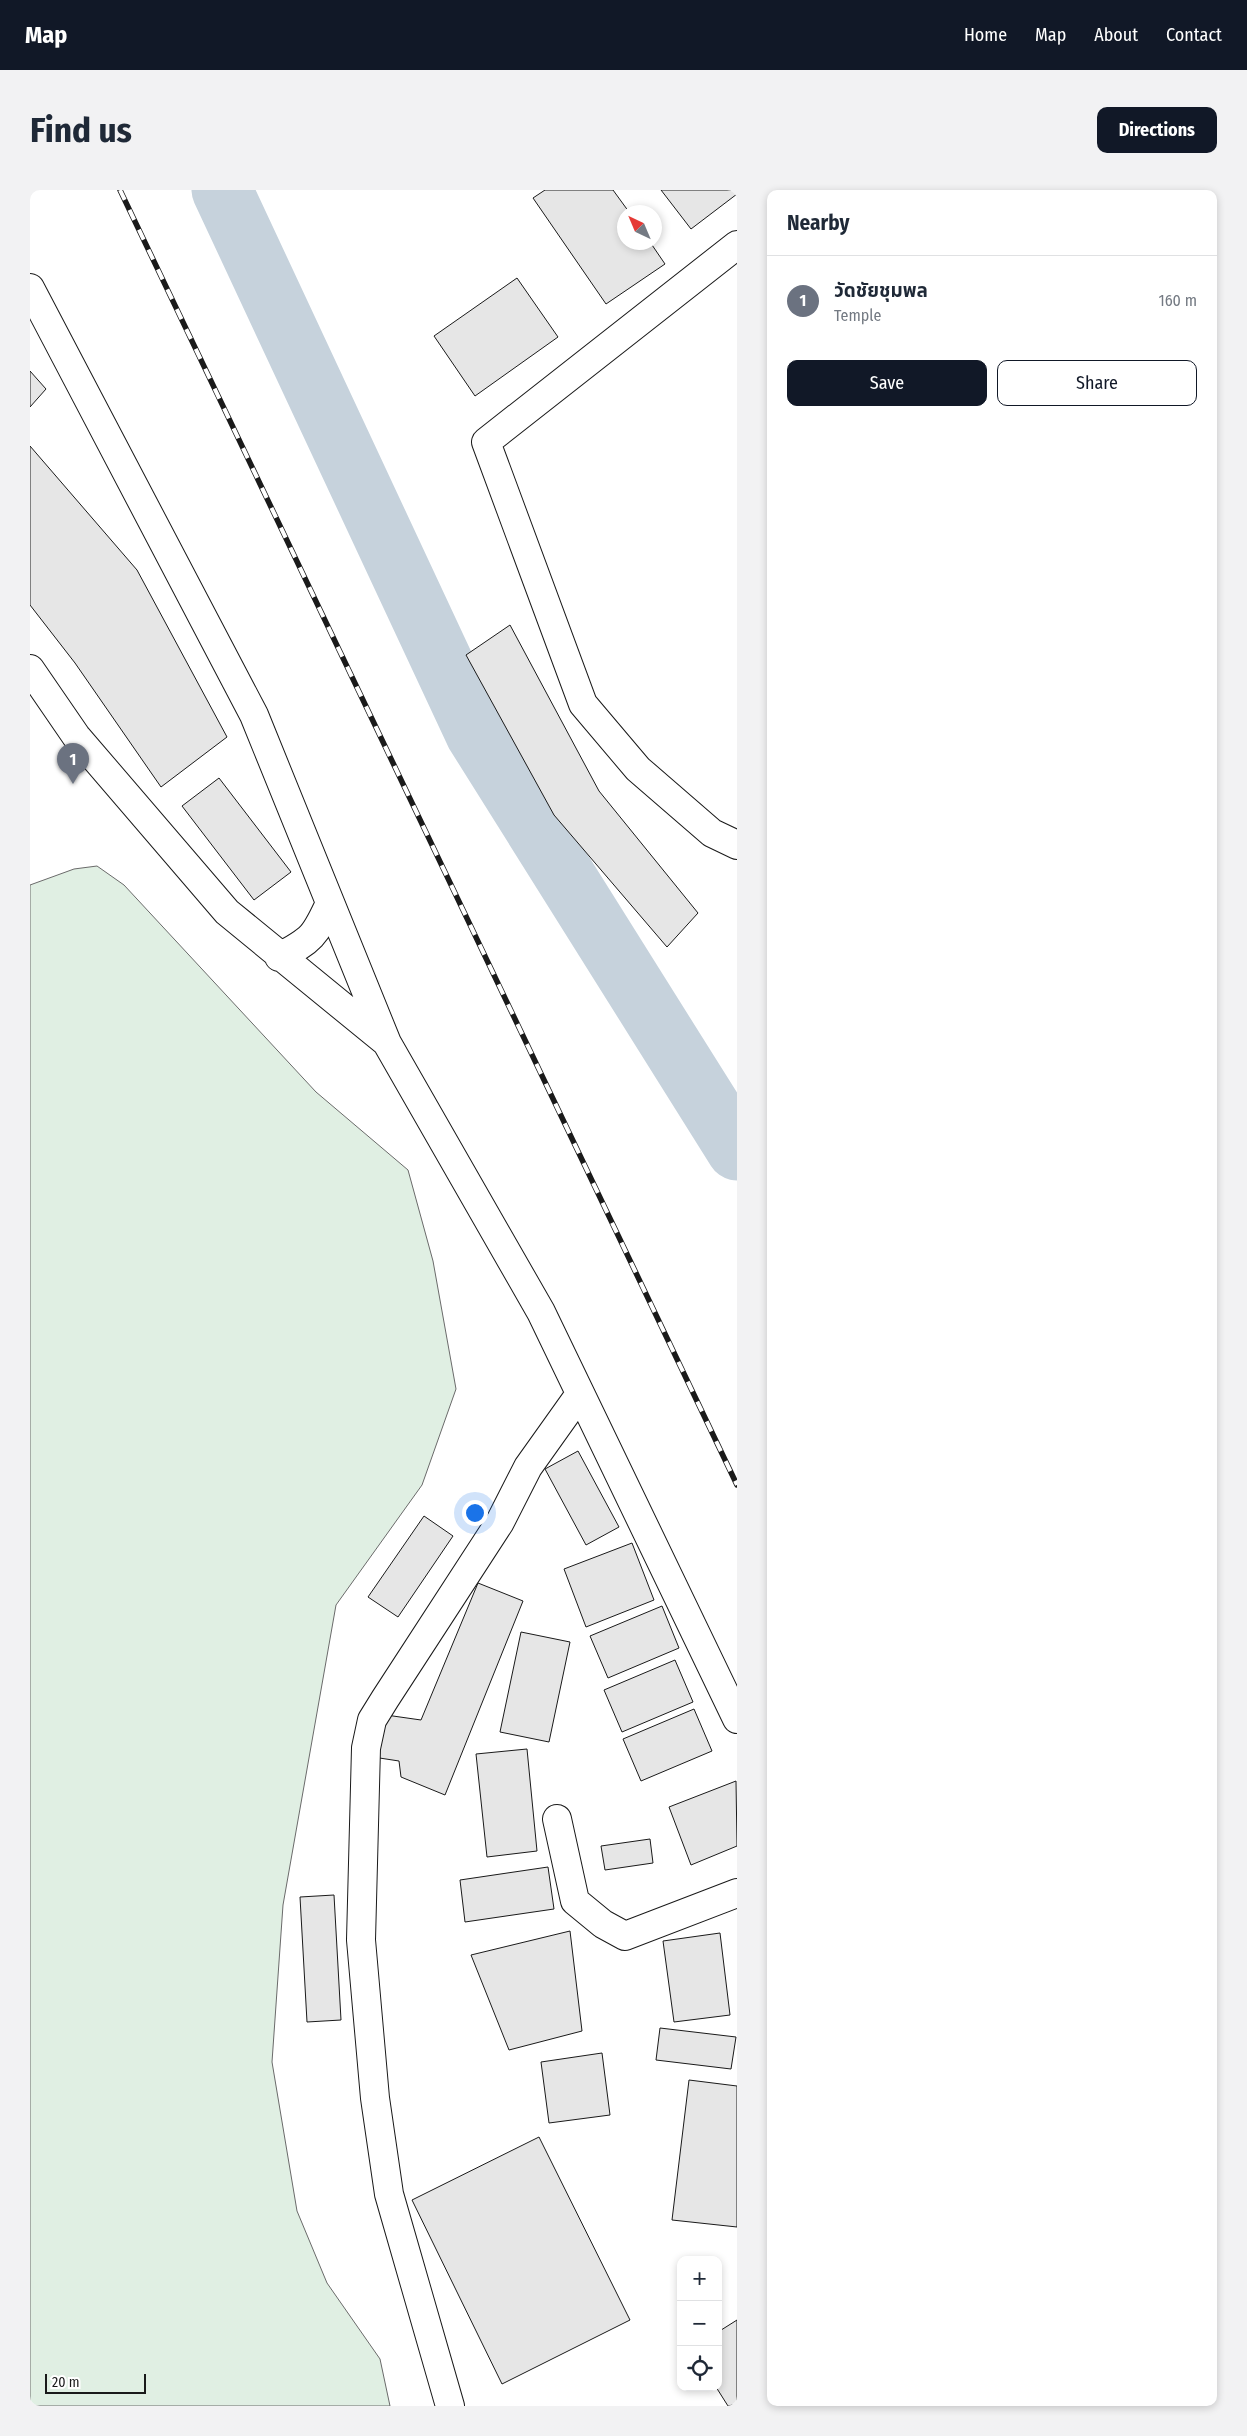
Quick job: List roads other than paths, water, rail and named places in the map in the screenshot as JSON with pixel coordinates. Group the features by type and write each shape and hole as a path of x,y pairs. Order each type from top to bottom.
{"street":[{"path":"737,245 486,442 583,704 638,769 712,833 737,845"},
{"path":"30,288 254,715 387,1043 541,1312 737,1718"},
{"path":"30,670 76,736 227,912 279,957 387,1043"},
{"path":"279,957 299,947 316,933 330,903"},
{"path":"450,2406 390,2194 375,2098 361,1940 366,1748 372,1720 384,1699 500,1522 528,1467 580,1394"},
{"path":"558,1819 575,1901 603,1924 625,1936 737,1893"}],"waterway":[{"path":"222,190 476,734 737,1150"}],"railway":[{"path":"120,190 737,1485"}],"place":[{"name":"วัดชัยชุมพล","path":"73,784"}]}
